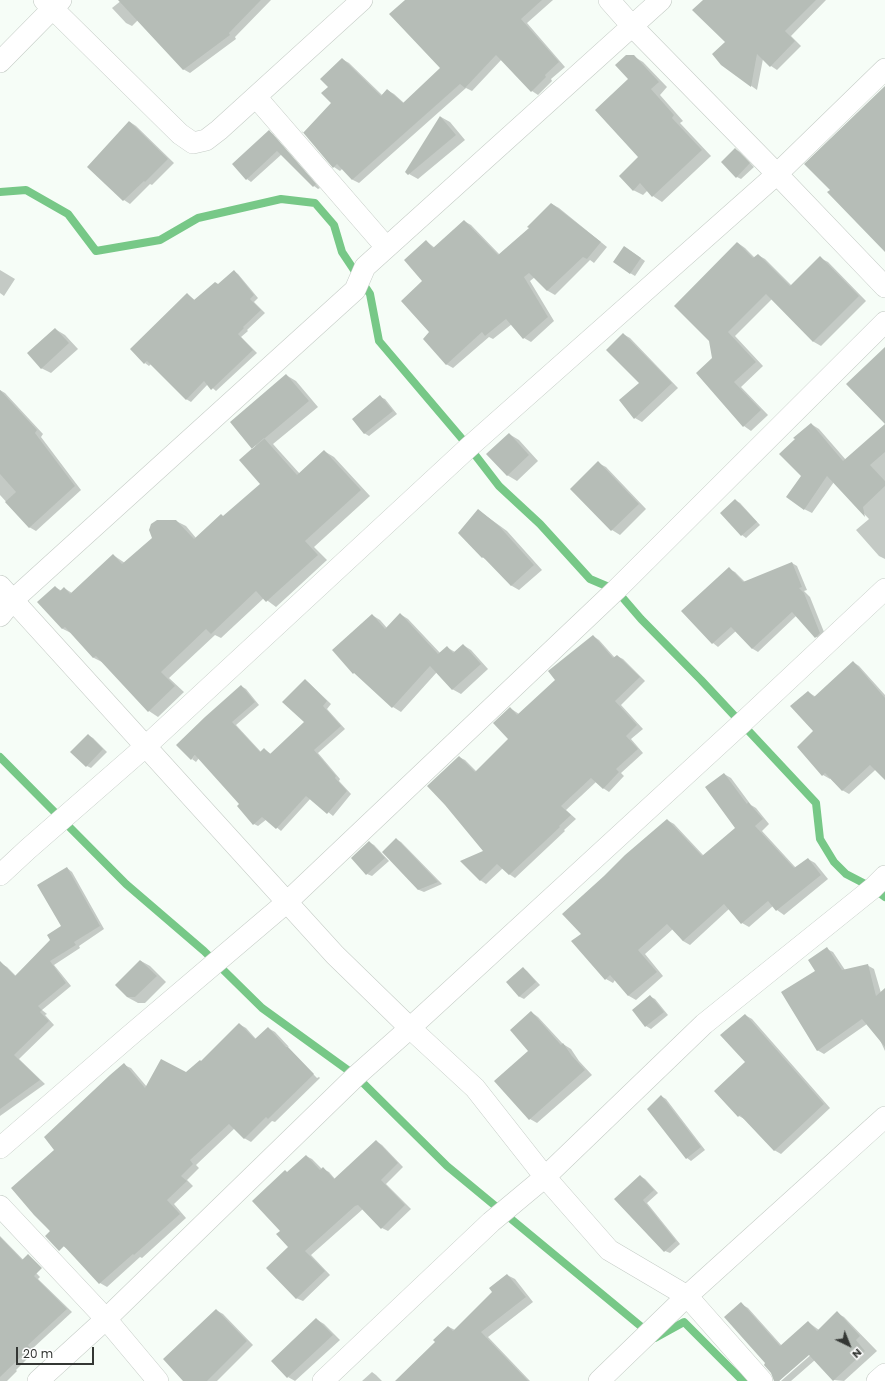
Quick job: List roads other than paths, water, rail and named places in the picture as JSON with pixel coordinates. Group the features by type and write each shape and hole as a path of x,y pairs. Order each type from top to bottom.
{"street":[{"path":"0,62 52,3 180,134 193,143 206,140 256,97 362,0"},
{"path":"609,0 632,26 885,287"},
{"path":"0,616 6,593 355,290 365,267 661,0"},
{"path":"0,875 146,746 469,447 777,174 885,69"},
{"path":"256,97 386,248"},
{"path":"0,1148 287,902 616,590 885,322"},
{"path":"38,1381 106,1319 356,1076 742,723 885,589"},
{"path":"6,593 335,955 410,1028 475,1088 545,1178 609,1250 687,1296 762,1381"},
{"path":"323,1381 491,1222 545,1178 704,1024 873,888 885,876"},
{"path":"599,1381 687,1296 885,1117"},
{"path":"0,1206 106,1319 158,1381"},
{"path":"877,1381 885,1374"}],"waterway":[{"path":"0,192 26,190 68,214 96,251 160,240 198,218 281,199 315,203 334,225 342,252 370,294 379,341 469,447 499,486 540,524 590,579 616,590 641,619 701,680 816,803 820,839 834,862 846,874 873,888 885,897"},
{"path":"0,757 126,884 204,951 262,1008 356,1076 447,1166 655,1338 684,1322 743,1381"}]}
